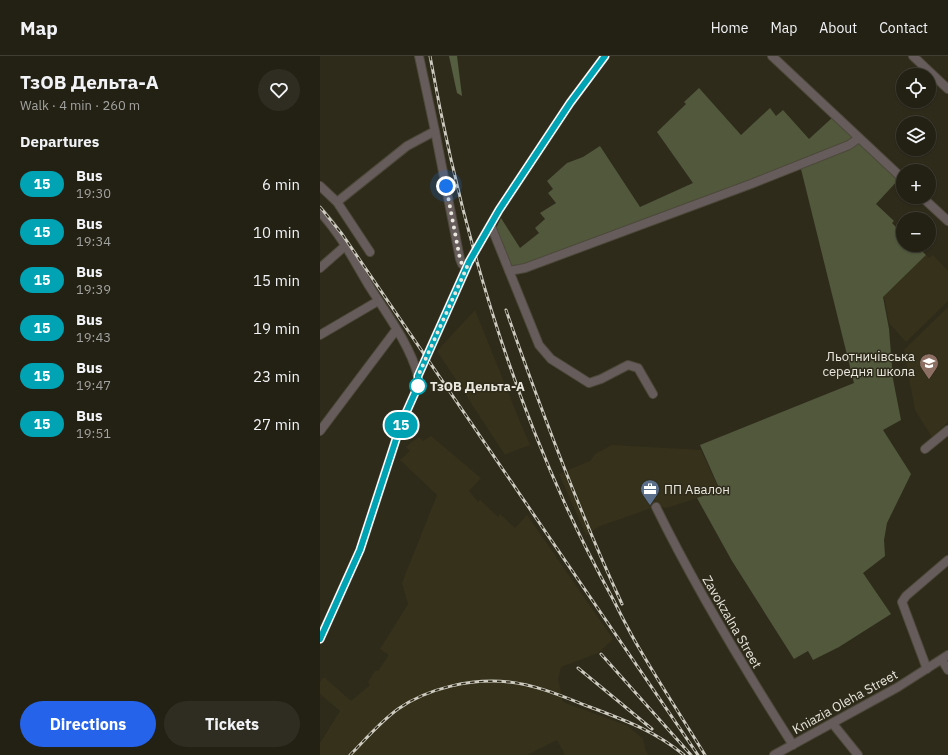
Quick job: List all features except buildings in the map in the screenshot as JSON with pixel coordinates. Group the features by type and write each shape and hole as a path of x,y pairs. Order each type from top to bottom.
{"street":[{"path":"419,56 460,259 462,264 468,265"},
{"path":"418,376 468,265 499,210 570,103 605,56"},
{"path":"772,56 896,172"},
{"path":"913,56 948,89"},
{"path":"337,202 408,146 435,131"},
{"path":"509,271 525,268 751,184 849,145 859,138"},
{"path":"320,186 337,202 370,252"},
{"path":"930,204 948,221"},
{"path":"320,639 360,550 401,424 418,386 418,376 415,365 396,330 335,230 321,214"},
{"path":"491,225 538,345 551,359 589,383 601,379 628,365 638,368 653,394"},
{"path":"320,268 345,246"},
{"path":"320,335 378,301"},
{"path":"320,431 396,330"},
{"path":"925,449 948,430"},
{"name":"Zavokzalna Street","path":"656,507 681,558 738,658 792,745"},
{"path":"927,669 902,602 906,596 948,560"},
{"path":"945,657 948,670"},
{"name":"Kniazia Oleha Street","path":"774,755 832,724 945,657"},
{"path":"832,724 858,755"}],"shaded area":[{"path":"926,255 929,258 933,255 948,271 948,301 906,342 889,323 884,296"},
{"name":"Льотничівська середня школа","path":"948,307 948,422 932,437 915,410 904,350"},
{"path":"475,310 530,445 505,455 437,351"},
{"path":"431,436 481,478 469,491 478,502 480,500 498,517 500,514 515,528 527,515 613,639 598,653 561,667 558,679 563,702 628,726 643,739 648,755 565,755 557,740 527,755 320,755 320,743 340,711 320,694 320,682 324,677 351,701 370,685 368,682 375,671 378,671 389,655 380,649 408,604 402,583 437,495 400,460 410,451 406,447 413,441 419,437 423,441"},
{"path":"612,445 701,450 720,491 666,508 657,506 600,526 586,535 559,474 590,461 595,454"}],"green space":[{"path":"449,56 457,56 462,96 457,93"},
{"path":"699,88 741,135 770,108 776,116 783,110 809,139 833,117 896,176 896,182 876,204 894,221 892,223 896,227 896,252 923,252 926,255 883,297 889,329 893,379 901,420 883,430 911,474 887,523 884,540 885,556 863,573 891,614 839,647 813,660 808,651 794,659 732,561 697,498 720,490 700,445 854,383 800,165 513,270 495,230 501,218 520,248 539,233 535,228 545,219 540,213 556,203 548,193 553,189 547,181 567,163 583,157 600,146 640,207 693,183 657,132 686,104 684,102"}],"railway":[{"path":"430,56 454,172 484,286 501,341 542,452 577,530 629,631 705,755"},
{"path":"320,207 342,234 698,755"},
{"path":"506,310 561,459 590,532 622,604"},
{"path":"601,654 691,755"},
{"path":"578,668 652,729"},
{"path":"350,755 373,731 398,709 423,695 466,683 495,681 519,684 560,695 639,727 662,739 684,755"}],"bus line":[{"name":"15","path":"320,639 360,550 401,424 418,386 418,376 469,262 499,210 535,154 605,56"}],"place":[{"name":"Льотничівська середня школа","path":"929,380"},
{"name":"ТзОВ Дельта-А","path":"418,386"},
{"name":"ПП Авалон","path":"650,506"}],"route":[{"path":"418,386 418,376 467,267 462,264 460,259 446,186"}]}
